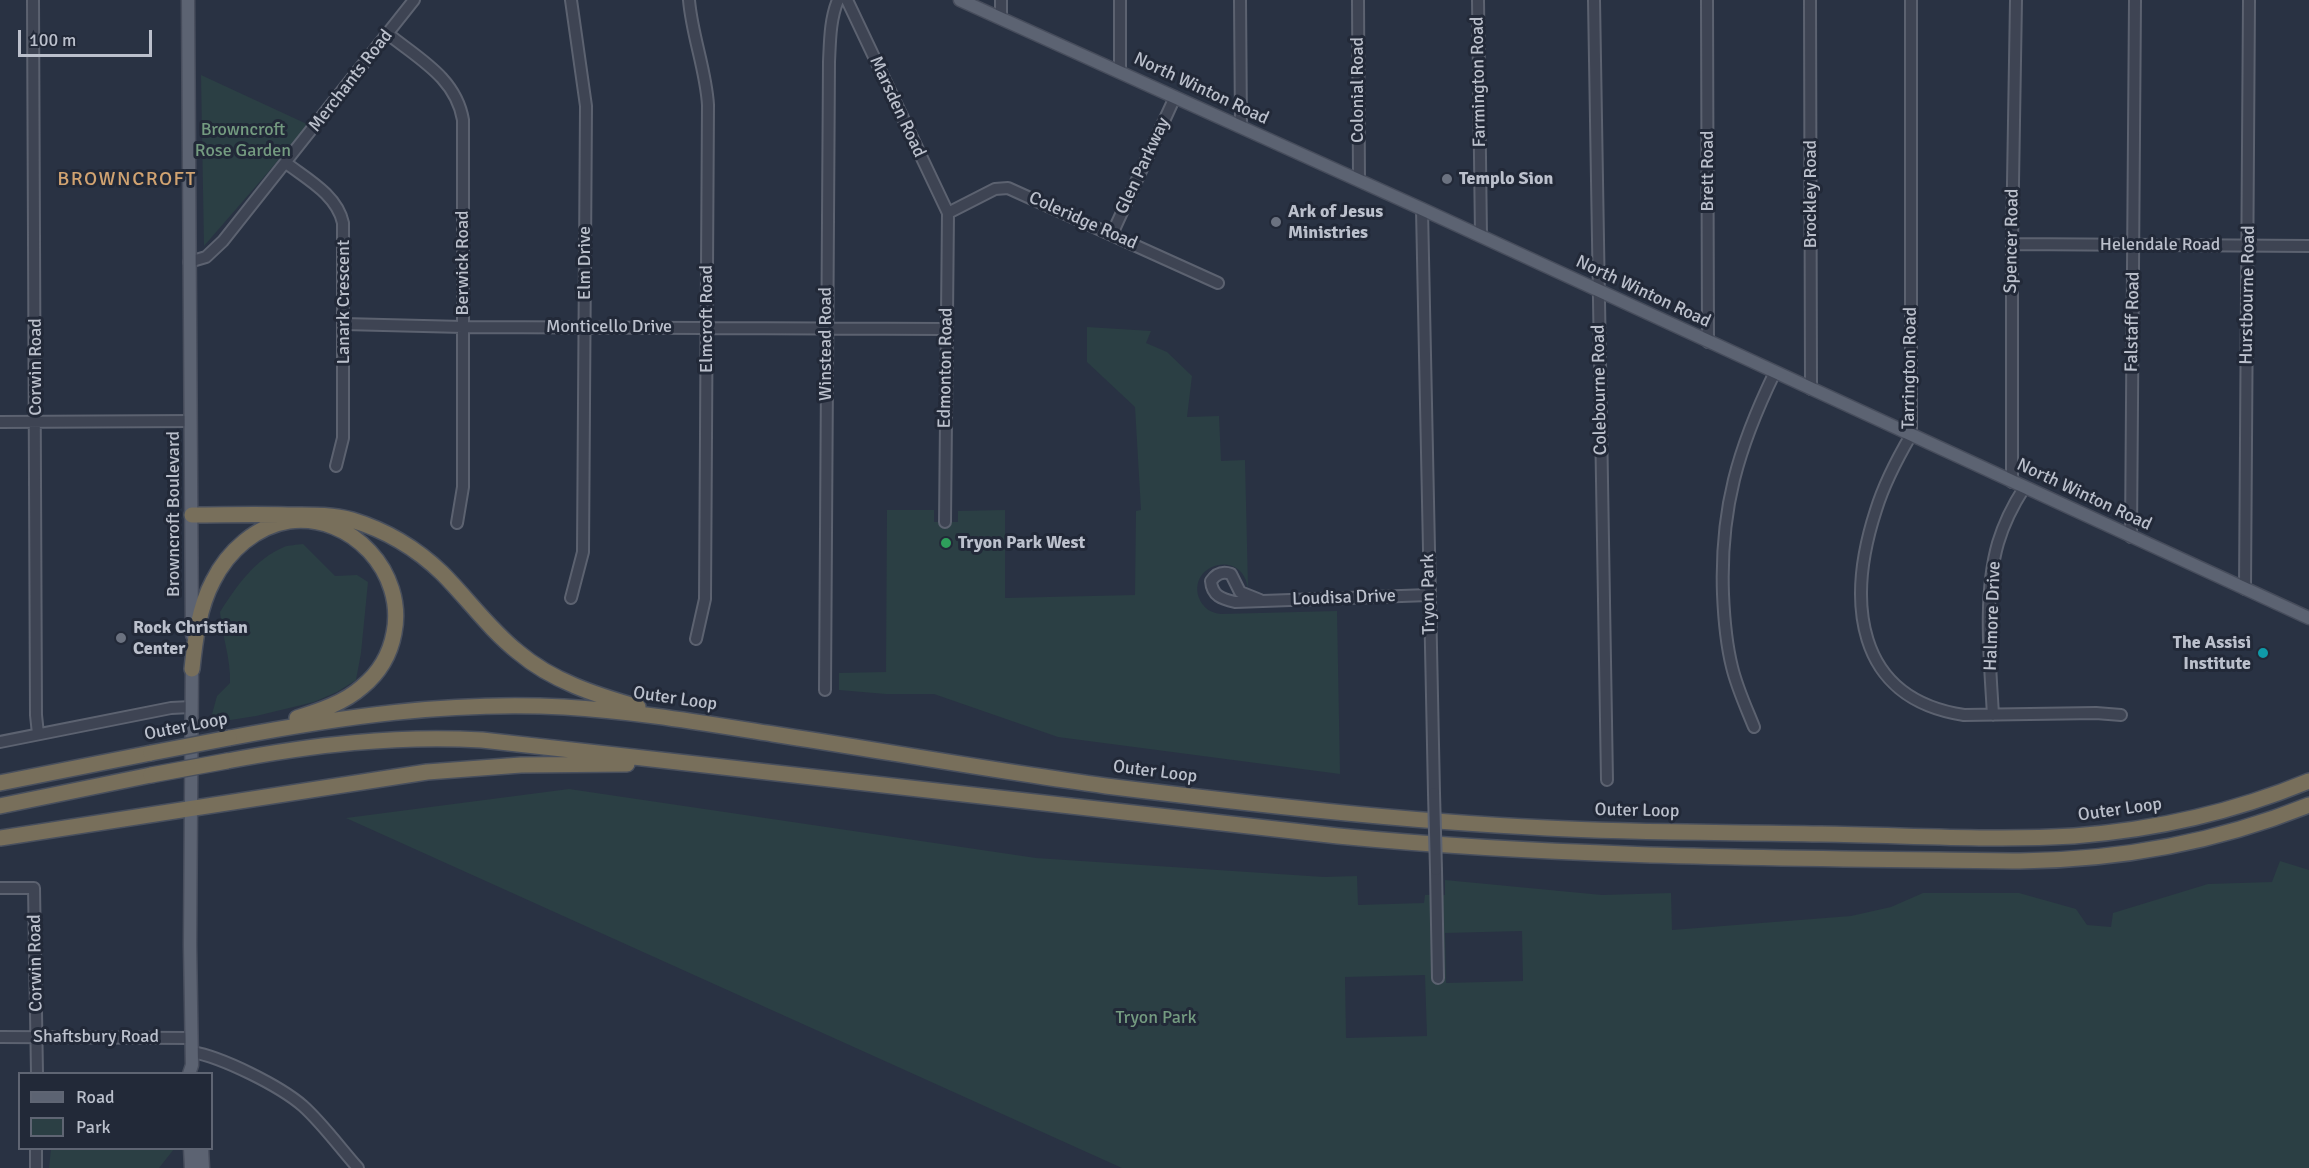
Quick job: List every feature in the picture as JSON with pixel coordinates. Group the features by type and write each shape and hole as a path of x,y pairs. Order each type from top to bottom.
{"highway":[{"path":"229,738 302,716 348,697 374,676 390,650 395,630 396,607 391,586 381,566 367,548 353,537 334,528 268,514"},
{"path":"192,515 268,514 337,517 383,533 428,561 502,639 540,668 565,682 601,696 660,713 708,723"},
{"path":"192,669 198,626 206,598 217,574 232,553 249,538 273,526 294,521 314,522"},
{"name":"Outer Loop","path":"0,783 359,715 473,707 579,708 708,723 1116,787 1381,816 1584,830 1999,837 2079,835 2143,828 2191,818 2245,804 2309,781"},
{"path":"0,806 151,775 336,743 433,738 498,741 1338,836 1590,854 2004,861 2069,860 2142,851 2198,840 2246,828 2309,805"},
{"path":"0,838 400,776 471,768 538,764 708,764"}],"main road":[{"name":"Browncroft Boulevard","path":"188,0 192,515 191,1038 193,1066"},
{"name":"North Winton Road","path":"960,0 1359,180 2309,618"},
{"path":"190,1150 191,1168"},
{"path":"202,1150 203,1168"}],"street":[{"name":"Corwin Road","path":"33,0 36,715 38,734"},
{"name":"Merchants Road","path":"189,262 202,259 215,250 414,0"},
{"name":"Elm Drive","path":"571,0 586,106 583,552 571,598"},
{"name":"Elmcroft Road","path":"689,0 708,105 705,600 696,639"},
{"name":"Winstead Road","path":"825,690 829,62 832,26 838,0"},
{"name":"Marsden Road","path":"847,0 948,213"},
{"path":"1001,0 1001,18"},
{"path":"1120,0 1120,72"},
{"path":"1240,0 1241,127"},
{"name":"Colonial Road","path":"1358,0 1359,180"},
{"name":"Farmington Road","path":"1478,0 1480,236"},
{"name":"Colebourne Road","path":"1594,0 1606,780"},
{"name":"Brett Road","path":"1707,0 1708,342"},
{"name":"Brockley Road","path":"1810,0 1811,389"},
{"name":"Tarrington Road","path":"1911,0 1911,435 1883,491 1868,538 1862,593 1863,620 1868,642 1884,675 1896,688 1946,712 1964,715 2096,713 2121,715"},
{"name":"Spencer Road","path":"2012,482 2012,243 2016,0"},
{"name":"Falstaff Road","path":"2131,537 2135,0"},
{"name":"Hurstbourne Road","path":"2245,589 2249,0"},
{"name":"Berwick Road","path":"388,34 450,86 461,110 463,131 463,487 457,523"},
{"name":"Glen Parkway","path":"1112,234 1175,97"},
{"name":"Lanark Crescent","path":"286,163 326,194 341,214 344,231 343,438 336,466"},
{"name":"Coleridge Road","path":"948,213 995,189 1004,187 1218,283"},
{"name":"Tryon Park","path":"1422,209 1438,978"},
{"name":"Edmonton Road","path":"945,522 948,213"},
{"name":"Helendale Road","path":"2012,243 2309,246"},
{"name":"Monticello Drive","path":"344,324 463,327 946,329"},
{"path":"1754,727 1736,683 1728,647 1724,611 1723,544 1726,513 1734,474 1747,434 1775,372"},
{"path":"0,422 191,421"},
{"name":"Halmore Drive","path":"1993,715 1990,641 1991,579 2004,525 2024,488"},
{"name":"Loudisa Drive","path":"1260,600 1429,595"},
{"path":"0,742 171,708 191,707"},
{"name":"Corwin Road","path":"0,888 34,888 37,1072"},
{"name":"Shaftsbury Road","path":"0,1037 191,1038"},
{"path":"193,1066 224,1060 289,1095 305,1108 358,1168"},
{"path":"36,1150 36,1168"}],"green space":[{"name":"Browncroft Rose Garden","path":"201,75 309,125 204,246"},
{"name":"Tryon Park West","path":"1087,327 1151,331 1146,343 1167,352 1192,376 1187,417 1219,416 1221,461 1245,460 1248,588 1244,576 1236,568 1217,565 1208,569 1201,576 1197,586 1203,605 1221,614 1337,611 1340,774 1058,737 934,694 886,694 839,690 839,673 886,672 887,510 934,510 934,522 958,522 958,511 1005,510 1005,598 1135,595 1136,511 1141,510 1135,407 1087,362"},
{"path":"303,544 335,576 357,575 368,582 356,680 337,692 314,702 224,721 211,718 217,696 230,683 220,612 255,566 284,547"},
{"name":"Tryon Park","path":"569,789 1036,858 1324,877 1357,876 1358,905 1424,903 1425,895 1445,895 1445,880 1602,895 1671,893 1672,930 1851,916 1891,907 1923,893 2019,893 2076,909 2087,925 2111,927 2113,913 2208,884 2272,882 2280,861 2309,870 2309,1168 1122,1168 346,818","holes":["1522,931 1523,981 1446,983 1445,933","1425,975 1427,1036 1346,1038 1345,977"]},
{"path":"51,1150 173,1150 159,1168 49,1168"}],"place":[{"name":"Templo Sion","path":"1447,179"},
{"name":"Ark of Jesus Ministries","path":"1276,222"},
{"name":"Tryon Park West","path":"946,543"},
{"name":"Rock Christian Center","path":"121,638"},
{"name":"The Assisi Institute","path":"2263,653"}],"district":[{"name":"BROWNCROFT","path":"127,180"}]}
